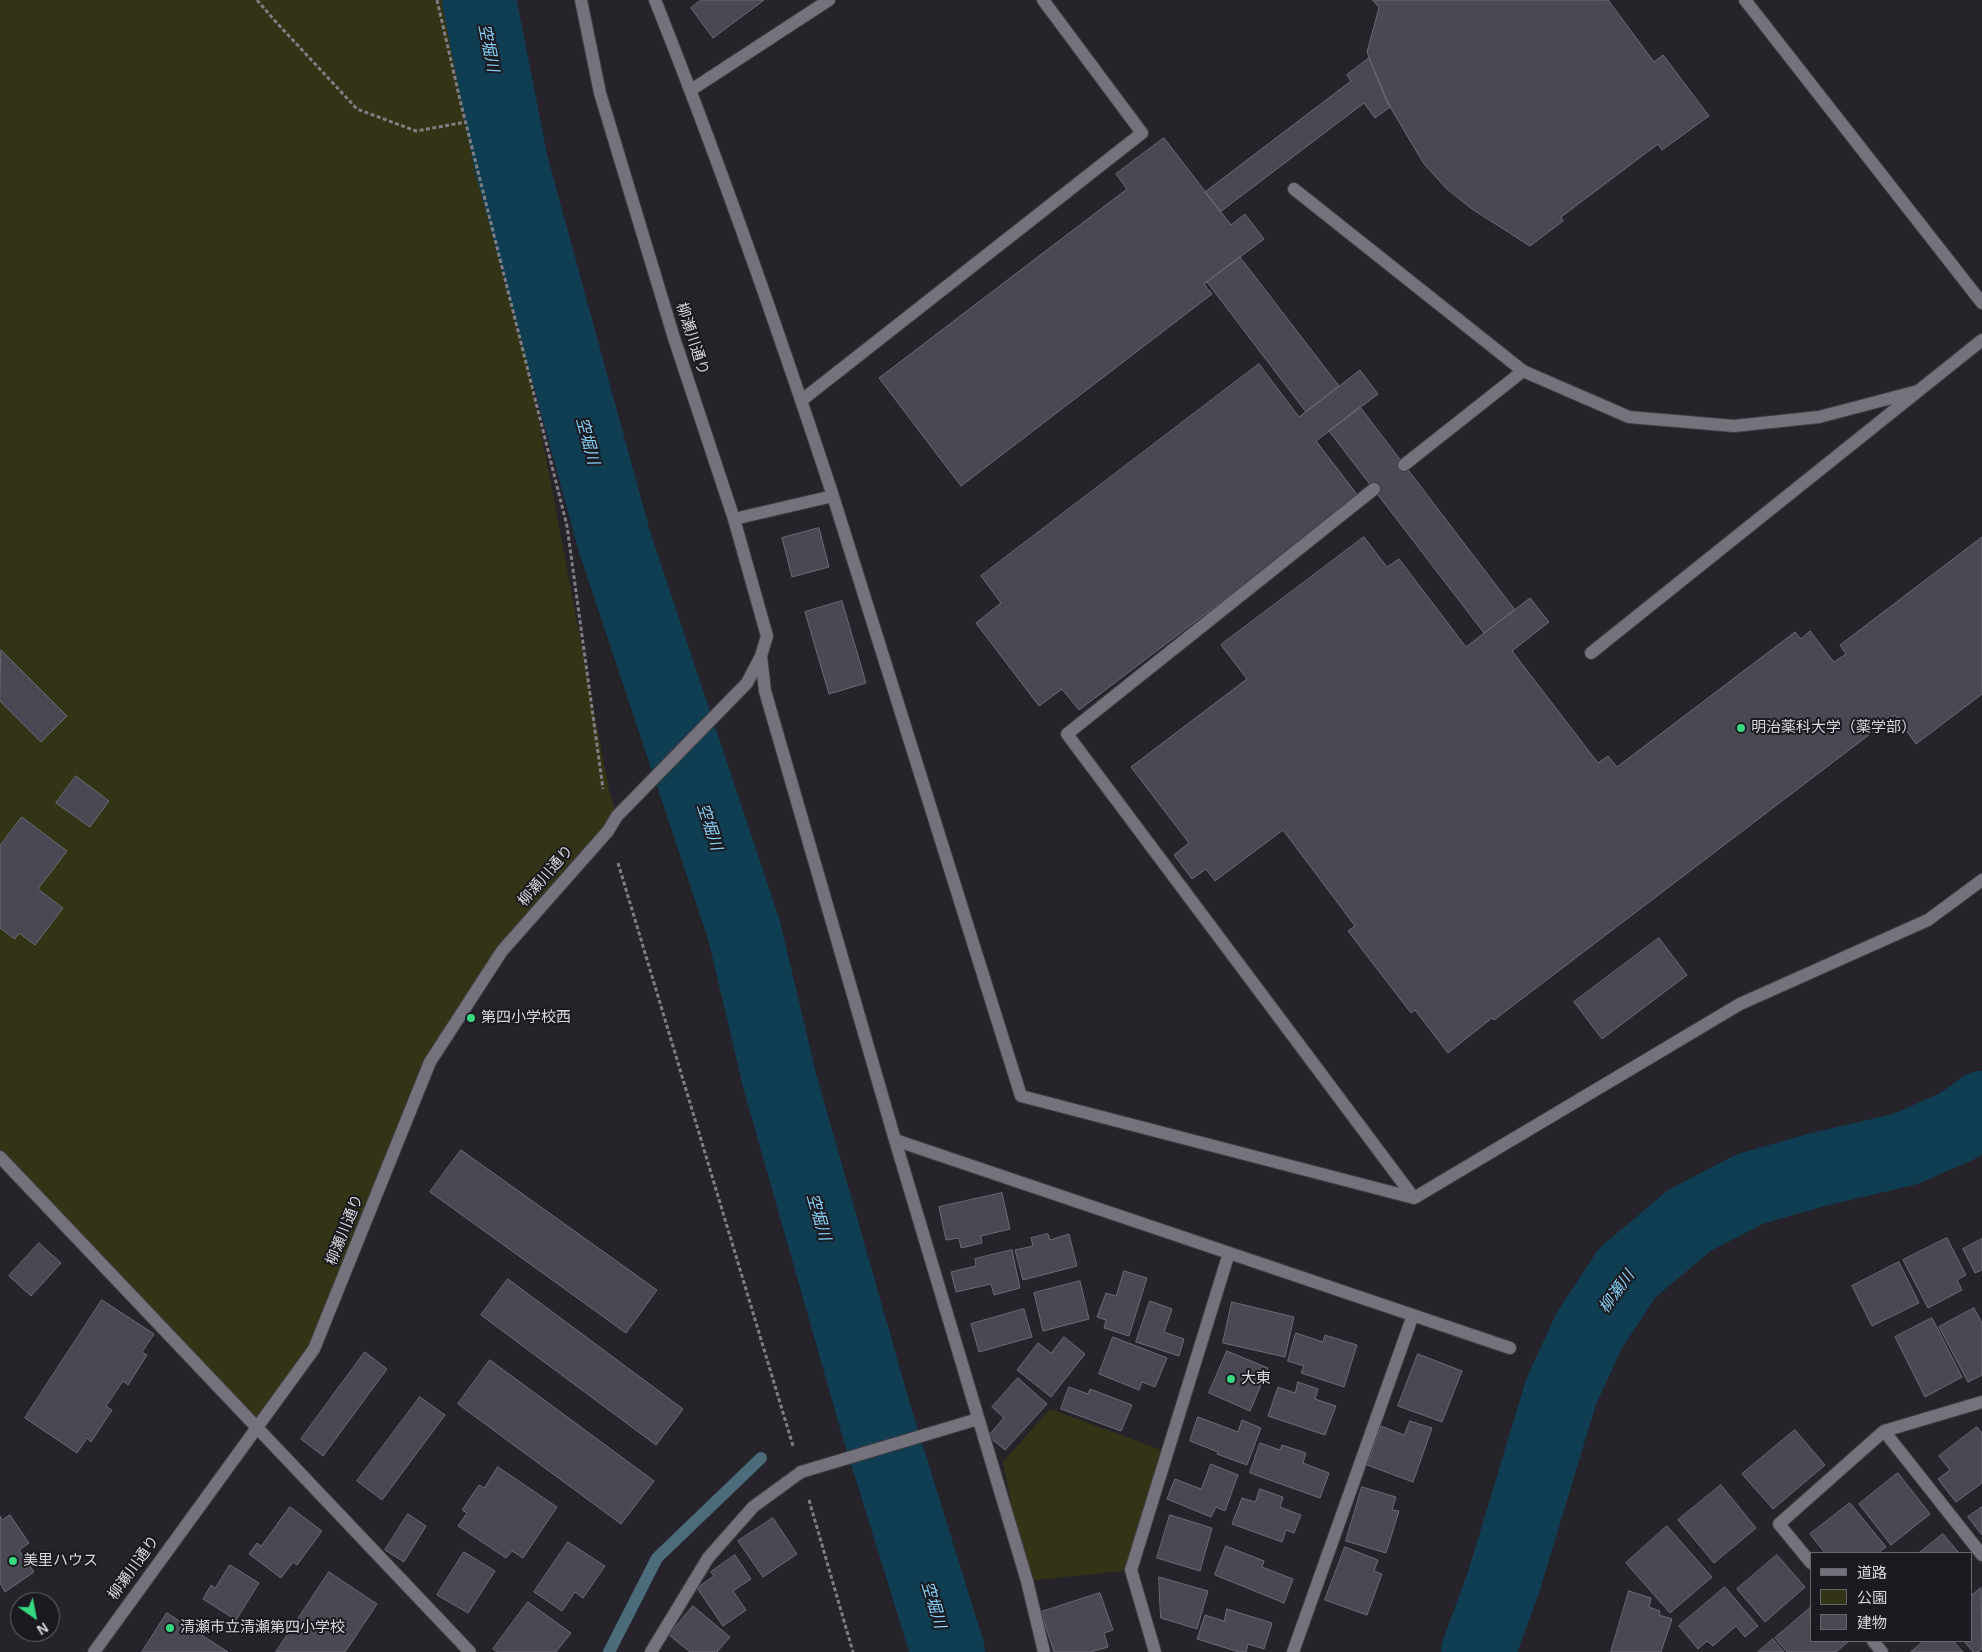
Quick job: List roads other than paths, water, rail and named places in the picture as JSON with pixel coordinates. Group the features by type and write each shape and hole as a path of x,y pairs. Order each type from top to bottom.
{"street":[{"name":"柳瀬川通り","path":"94,1652 255,1428 314,1350 430,1062 502,951 608,831 617,816 747,683 761,656 767,636 734,519 674,338 603,102 581,0"},
{"path":"655,0 691,90 802,400 1021,1096 1414,1198 1740,1004 1928,920 1982,880"},
{"path":"691,90 829,0"},
{"path":"802,400 1142,133 1043,0"},
{"path":"1745,0 1982,303"},
{"path":"1294,189 1523,371 1629,417 1734,426 1819,416 1918,391"},
{"path":"1591,654 1982,340"},
{"path":"1404,465 1523,371"},
{"path":"1374,489 1066,734 1414,1198"},
{"path":"734,519 833,496"},
{"path":"761,656 765,691 974,1421 1027,1581 1044,1652"},
{"path":"895,1140 1510,1348"},
{"path":"0,1157 255,1428 470,1652"},
{"path":"1155,1652 1131,1570 1229,1253"},
{"path":"1293,1652 1413,1315"},
{"path":"1810,1562 1780,1524 1884,1431 1982,1402"},
{"path":"651,1652 708,1558 753,1507 801,1472 974,1421"},
{"path":"1884,1431 1982,1556"},
{"path":"1874,1642 1882,1652"}],"waterway":[{"name":"空堀川","path":"479,0 511,163 614,540 744,930 780,1082 875,1416 948,1652"},
{"name":"柳瀬川","path":"1478,1652 1504,1581 1561,1392 1589,1331 1627,1273 1690,1220 1750,1189 1816,1170 1905,1149 1958,1126 1982,1108"},
{"path":"609,1652 657,1558 761,1458"}],"place":[{"name":"明治薬科大学（薬学部）","path":"1741,728"},
{"name":"第四小学校西","path":"471,1018"},
{"name":"大東","path":"1231,1379"},
{"name":"美里ハウス","path":"13,1561"},
{"name":"清瀬市立清瀬第四小学校","path":"170,1628"}]}
